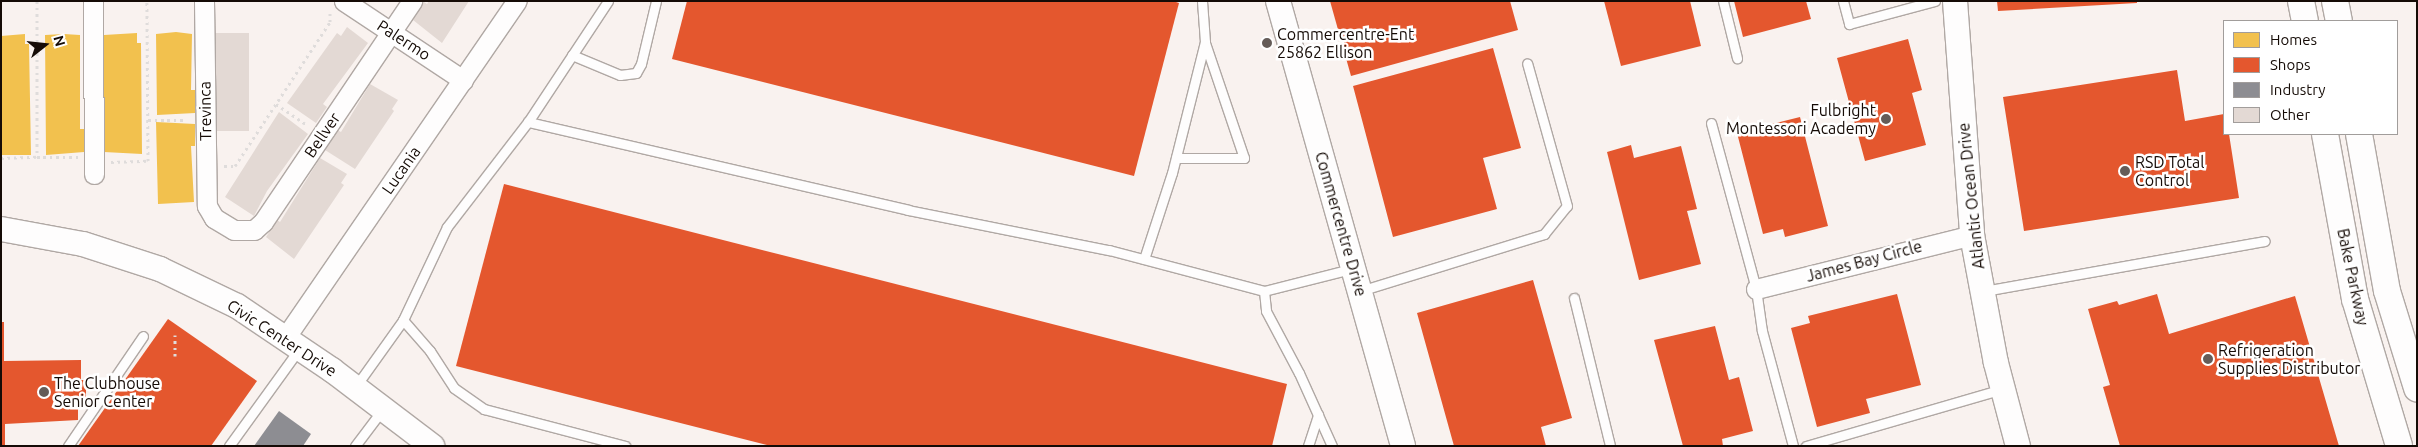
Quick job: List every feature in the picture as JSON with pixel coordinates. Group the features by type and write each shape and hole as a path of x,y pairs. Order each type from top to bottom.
{"main road":[{"path":"2301,1 2305,20"},
{"path":"2335,1 2339,20"},
{"name":"Bake Parkway","path":"2325,135 2355,299 2399,446"},
{"name":"Bake Parkway","path":"2359,135 2388,291 2417,388"}],"street":[{"path":"94,1 94,164"},
{"name":"Trevinca","path":"204,1 206,206 214,218"},
{"name":"Bellver","path":"214,218 234,230 254,230 263,222 412,1"},
{"name":"Lucania","path":"292,343 516,1"},
{"name":"Commercentre Drive","path":"1278,1 1403,446"},
{"name":"Atlantic Ocean Drive","path":"1956,1 1972,234 2003,389 2018,446"},
{"name":"Palermo","path":"337,5 391,31 464,80"},
{"name":"Civic Center Drive","path":"1,229 83,244 160,269 237,306 355,388 432,446"},
{"name":"James Bay Circle","path":"1756,289 1972,234"}],"lane":[{"path":"355,388 403,320 446,227 528,122 608,1"},
{"path":"572,55 620,75 636,72 641,64 656,1"},
{"path":"1176,158 1244,158 1205,42 1202,1"},
{"path":"1723,1 1737,58"},
{"path":"1843,1 1849,24 1935,1"},
{"path":"1144,259 1176,158 1205,42"},
{"path":"1360,291 1544,234 1567,206 1527,63"},
{"path":"528,122 908,210 1144,259 1264,291 1353,268"},
{"path":"1710,123 1756,289 1762,331 1793,446"},
{"path":"1982,291 2265,241"},
{"path":"1264,291 1266,311 1332,446"},
{"path":"1574,298 1610,446"},
{"path":"403,320 430,352 454,388 484,409 625,446"},
{"path":"68,446 143,336"},
{"path":"229,446 292,343"},
{"path":"1806,446 2003,389"},
{"path":"355,446 383,409"},
{"path":"1308,446 1318,415"}],"path":[{"path":"37,1 37,158"},
{"path":"1,158 37,158 94,164 148,161 147,1"},
{"path":"206,166 235,166 330,22 337,5"},
{"path":"276,104 322,135"},
{"path":"148,120 205,119"},
{"path":"175,335 175,356"}],"building: Homes":[{"path":"176,32 192,34 191,90 195,90 195,113 157,115 156,34"},
{"path":"137,33 137,43 141,43 142,154 104,152 104,35"},
{"path":"25,34 25,44 29,44 31,155 1,155 1,36"},
{"path":"45,35 80,35 80,129 84,129 84,152 46,155"},
{"path":"156,122 195,124 195,146 191,146 194,202 158,204"}],"building: Shops":[{"path":"687,1 1173,1 1179,3 1134,176 672,59"},
{"path":"1330,1 1510,1 1518,30 1351,76"},
{"path":"1604,1 1690,1 1701,46 1621,66"},
{"path":"1734,1 1806,1 1811,19 1743,37"},
{"path":"1997,1 2137,1 2137,3 1998,11"},
{"name":"Fulbright Montessori Academy","path":"1908,39 1922,90 1912,93 1926,145 1865,161 1837,58"},
{"path":"1493,48 1521,148 1483,158 1497,209 1393,237 1353,86"},
{"name":"RSD Total Control","path":"2177,70 2185,121 2223,114 2223,135 2229,135 2239,198 2024,231 2003,97"},
{"path":"1800,117 1828,226 1785,237 1783,229 1763,234 1737,133"},
{"path":"1631,145 1634,158 1681,146 1697,209 1687,211 1701,264 1639,280 1607,152"},
{"path":"504,184 1287,384 1272,446 771,446 456,366"},
{"path":"1533,280 1572,418 1541,427 1546,446 1454,446 1417,313"},
{"path":"1897,294 1921,385 1866,399 1870,413 1817,427 1791,328 1810,323 1808,316"},
{"name":"Refrigeration Supplies Distributor","path":"2157,294 2169,334 2295,296 2339,446 2120,446 2103,387 2110,385 2088,309 2117,301 2119,305"},
{"path":"168,319 257,381 211,446 78,446"},
{"name":"The Clubhouse Senior Center","path":"1,322 4,322 4,361 81,360 81,380 86,380 86,403 78,403 78,420 5,424 5,446 1,446"},
{"path":"1715,326 1729,380 1739,377 1753,431 1722,439 1723,446 1683,446 1654,340"}],"building: Industry":[{"path":"279,411 311,434 303,446 254,446"}],"building: Other":[{"path":"429,1 469,1 442,43 413,20 424,2 427,4"},
{"path":"347,27 368,43 323,104 327,107 316,123 287,103 337,33 341,36"},
{"path":"215,33 249,33 249,131 215,131"},
{"path":"370,84 398,100 392,109 394,111 355,169 325,150 337,130 341,132"},
{"path":"279,112 308,134 267,191 254,216 225,197"},
{"path":"320,158 347,174 341,183 344,185 294,259 266,237 277,220 280,222"}],"place":[{"name":"Commercentre-Ent 25862 Ellison","path":"1267,43"},
{"name":"Fulbright Montessori Academy","path":"1886,119"},
{"name":"RSD Total Control","path":"2125,171"},
{"name":"Refrigeration Supplies Distributor","path":"2208,359"},
{"name":"The Clubhouse Senior Center","path":"44,392"}]}
